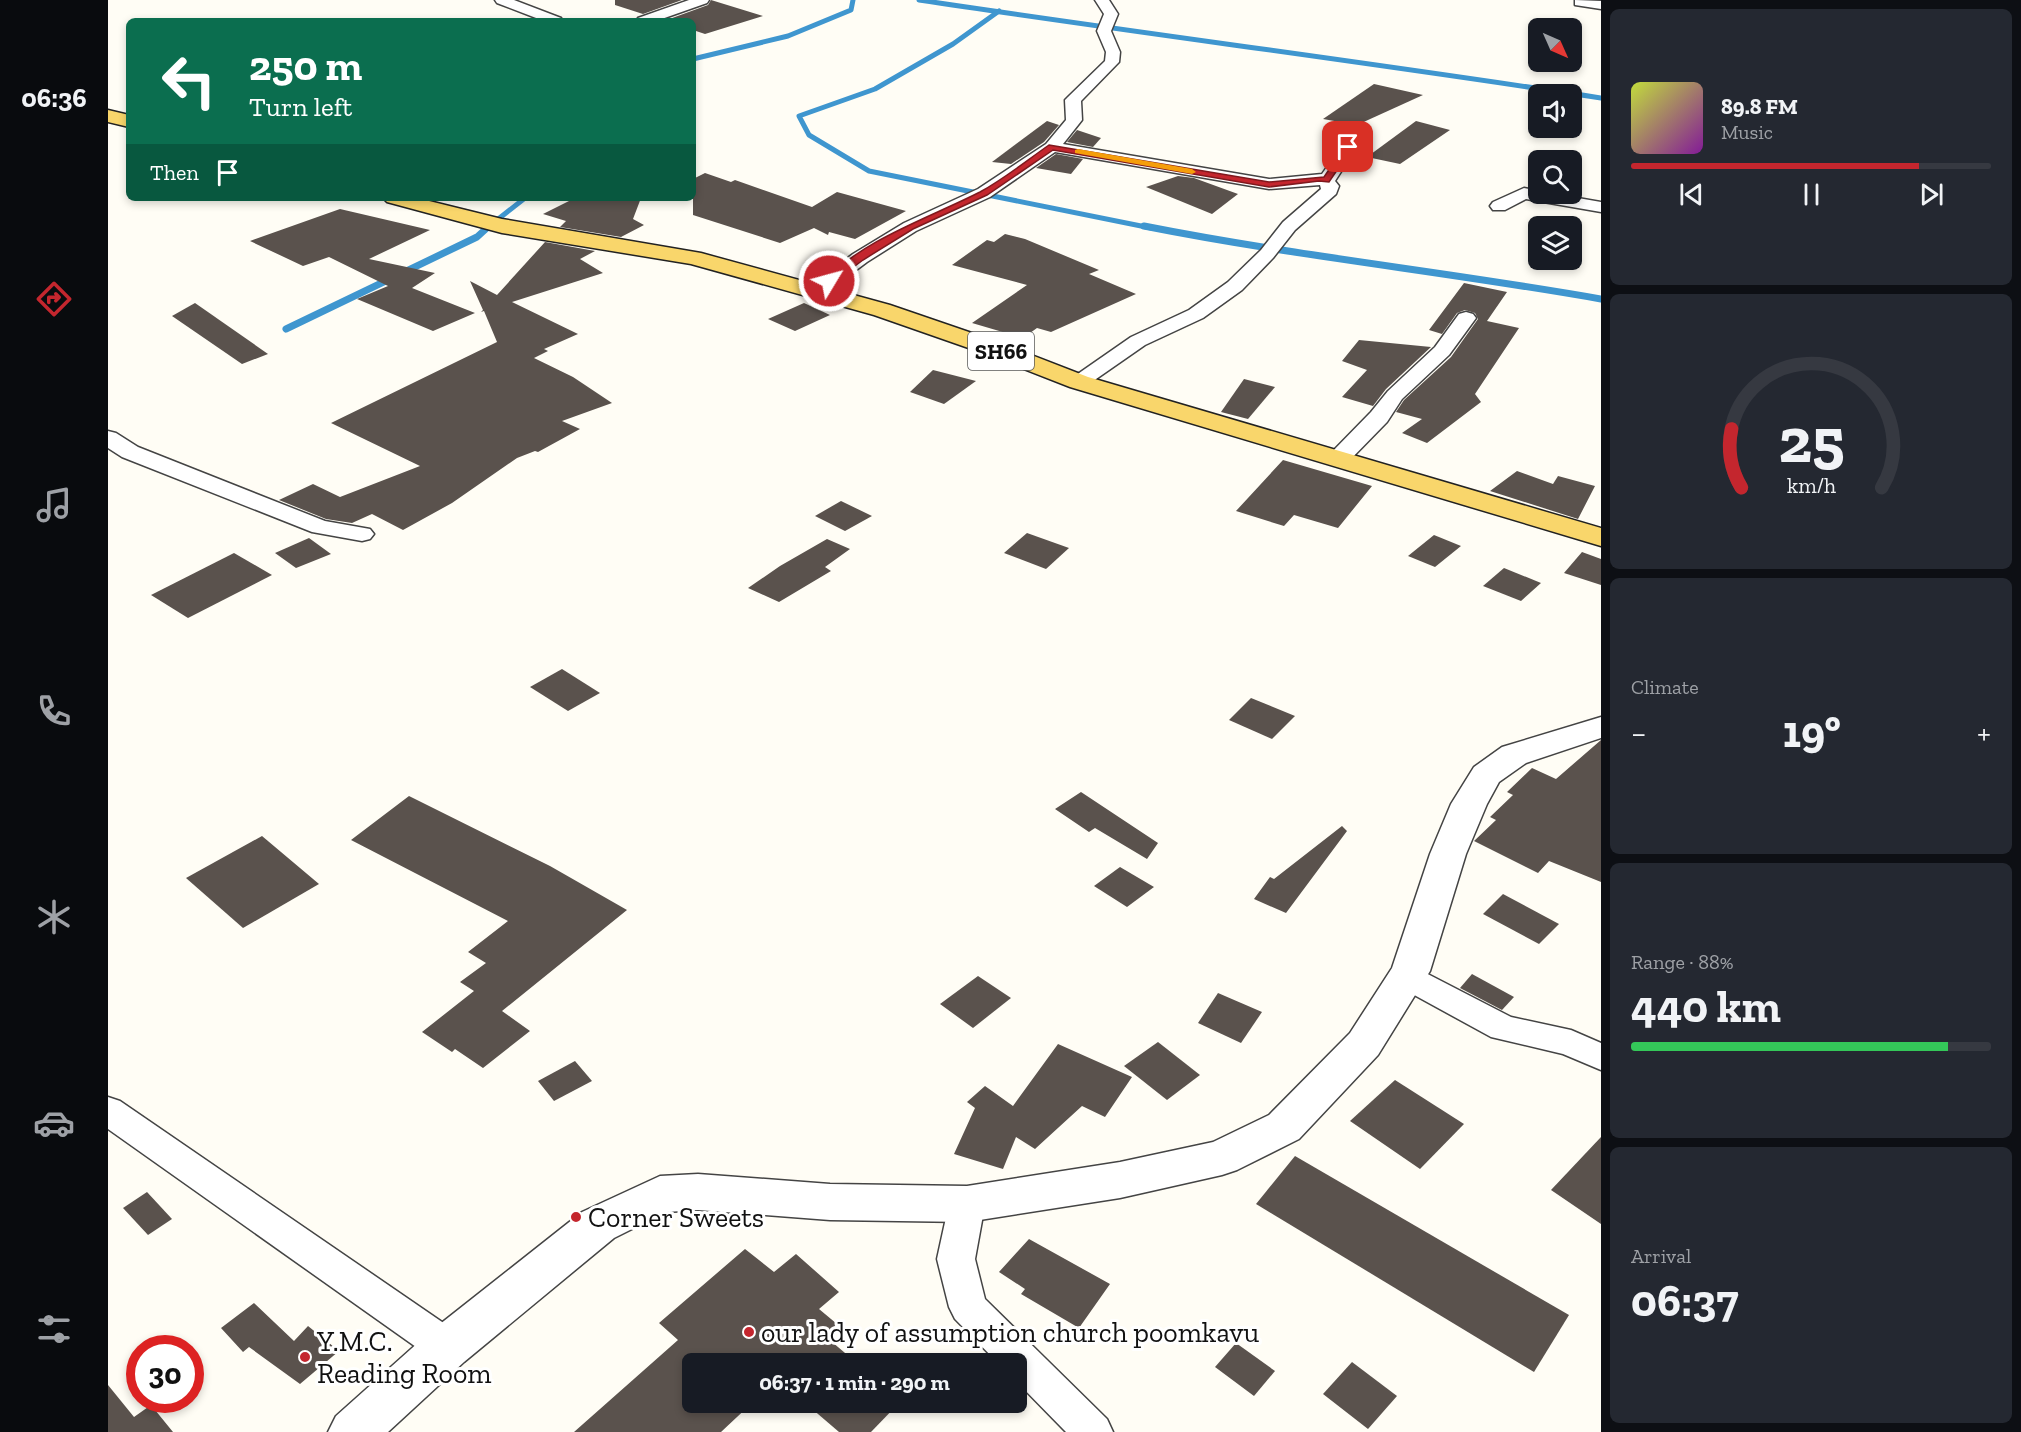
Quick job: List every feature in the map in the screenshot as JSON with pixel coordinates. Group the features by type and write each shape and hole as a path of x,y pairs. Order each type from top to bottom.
{"main road":[{"path":"108,116 126,121"},
{"name":"SH66","path":"404,201 442,213 502,226 693,258 882,310 989,347 1078,382 1601,537"}],"street":[{"path":"502,0 548,18"},
{"path":"651,18 702,0"},
{"path":"813,292 860,258 910,227 984,193 1052,147 1070,128 1074,120 1072,100 1112,62 1113,52 1104,31 1111,14 1102,0"},
{"path":"1584,0 1580,2 1601,5"},
{"path":"1052,147 1269,184 1320,179 1326,181 1330,190 1289,226 1267,254 1235,286 1196,314 1138,341 1078,382"},
{"path":"1326,181 1348,147"},
{"path":"1499,206 1524,193 1601,207"},
{"path":"1338,459 1380,417 1395,395 1442,351 1466,318"},
{"path":"108,438 130,452 320,527 362,534"},
{"path":"353,1432 447,1347 598,1225 660,1194 698,1192 830,1202 967,1204 1120,1180 1222,1158 1284,1127 1364,1044 1411,971 1448,854 1470,804 1486,775 1514,755 1601,727"},
{"path":"1407,977 1503,1028 1571,1043 1601,1057"},
{"path":"108,1111 447,1347"},
{"path":"967,1204 956,1258 968,1307 1093,1432"}],"building":[{"path":"615,0 682,0 643,14 615,5"},
{"path":"711,0 763,16 705,34 696,31 696,18 672,18 708,5"},
{"path":"1374,84 1423,95 1357,125 1323,119"},
{"path":"1047,121 1059,125 1044,142 1011,164 992,162"},
{"path":"1416,121 1450,130 1400,164 1367,157"},
{"path":"1077,130 1101,138 1093,147 1067,142"},
{"path":"1056,154 1083,159 1071,174 1036,168"},
{"path":"705,173 731,182 735,180 812,207 837,192 906,211 855,239 829,232 828,235 814,228 780,243 693,215 693,201 696,201 696,178"},
{"path":"1178,176 1194,178 1238,194 1212,214 1146,187"},
{"path":"569,201 640,201 633,219 644,225 621,237 560,227 566,221 543,214"},
{"path":"340,209 430,230 369,259 435,273 412,288 475,313 433,331 357,299 388,286 329,257 303,266 250,241"},
{"path":"1005,234 1025,239 1099,270 1089,274 1136,294 1051,332 1037,328 1023,338 972,323 1027,285 952,265 987,240 994,242"},
{"path":"545,242 595,251 580,259 603,273 512,302 578,334 544,349 548,351 534,358 573,377 612,403 562,421 580,429 538,452 517,458 452,503 403,530 372,514 352,523 326,519 279,500 313,484 340,497 420,466 331,423 497,342 484,311 481,312 483,310 470,281 497,295"},
{"path":"1464,283 1507,292 1487,321 1519,328 1475,394 1481,402 1427,443 1402,433 1422,419 1396,412 1404,400 1451,357 1478,319 1475,313 1465,310 1457,313 1442,334 1429,330"},
{"path":"195,303 268,354 242,364 172,316"},
{"path":"804,303 830,315 795,331 768,319"},
{"path":"1359,340 1431,347 1386,389 1373,406 1342,397 1367,370 1342,361"},
{"path":"933,370 976,381 944,404 910,392"},
{"path":"1244,379 1275,387 1248,419 1221,412"},
{"path":"1283,460 1372,486 1338,528 1294,515 1284,526 1236,511"},
{"path":"1517,471 1553,484 1558,476 1595,486 1578,519 1490,491"},
{"path":"841,501 872,516 845,531 815,516"},
{"path":"1027,533 1069,548 1046,569 1004,553"},
{"path":"1434,535 1461,546 1435,567 1408,556"},
{"path":"309,538 331,554 296,568 275,553"},
{"path":"827,539 850,549 825,567 831,571 779,602 748,588 780,566"},
{"path":"1582,552 1601,559 1601,585 1564,573"},
{"path":"234,553 272,575 188,618 151,595"},
{"path":"1504,568 1541,583 1521,601 1483,586"},
{"path":"562,669 600,693 568,711 530,687"},
{"path":"1251,698 1295,716 1272,739 1229,720"},
{"path":"1601,740 1601,882 1549,861 1538,873 1474,841 1496,820 1490,817 1513,795 1507,792 1532,768 1556,779"},
{"path":"1081,792 1158,843 1147,859 1095,828 1089,832 1055,809"},
{"path":"409,796 550,866 627,910 502,1011 530,1031 483,1068 455,1049 452,1052 422,1032 474,991 460,982 486,963 468,952 508,921 351,840"},
{"path":"1342,826 1347,831 1286,913 1254,899 1270,877 1274,879"},
{"path":"262,836 319,884 243,928 186,878"},
{"path":"1120,867 1154,887 1127,907 1094,886"},
{"path":"1503,894 1559,924 1539,944 1483,914"},
{"path":"1472,974 1514,997 1502,1010 1460,988"},
{"path":"978,976 1011,998 973,1028 940,1004"},
{"path":"1218,993 1262,1012 1241,1043 1198,1023"},
{"path":"1158,1042 1200,1075 1167,1100 1124,1066"},
{"path":"1058,1044 1132,1077 1105,1117 1082,1106 1035,1149 1016,1137 1003,1169 954,1154 975,1108 967,1102 985,1086 1013,1106"},
{"path":"575,1061 592,1081 554,1101 538,1081"},
{"path":"1395,1080 1464,1124 1420,1169 1350,1121"},
{"path":"1601,1137 1601,1224 1551,1190"},
{"path":"1295,1156 1569,1315 1534,1372 1256,1204"},
{"path":"147,1192 172,1219 148,1235 123,1208"},
{"path":"1029,1239 1110,1284 1079,1328 1021,1294 1025,1289 999,1272"},
{"name":"our lady of assumption church poomkavu","path":"745,1249 774,1272 796,1254 839,1292 819,1309 837,1324 825,1336 845,1353 682,1353 682,1413 741,1413 721,1432 574,1432 678,1340 659,1323"},
{"path":"254,1303 294,1341 308,1326 339,1351 300,1384 249,1347 243,1352 221,1328"},
{"path":"1236,1343 1275,1371 1254,1396 1215,1367"},
{"path":"1352,1362 1397,1396 1368,1429 1323,1394"},
{"path":"108,1385 126,1407 126,1413 131,1413 134,1417 140,1413 158,1413 173,1432 108,1432"},
{"path":"817,1413 889,1413 871,1432 839,1432"}],"waterway":[{"path":"696,58 788,36 851,10 853,0"},
{"path":"919,0 998,12"},
{"path":"998,12 1601,98"},
{"path":"998,12 953,44 875,89 799,116 809,135 869,171 1151,228"},
{"path":"497,220 521,201"},
{"path":"1144,226 1201,237 1601,299"},
{"path":"286,329 477,237 488,227"}],"slow traffic":[{"path":"1078,152 1192,172"}],"place":[{"name":"Corner Sweets","path":"576,1217"},
{"name":"our lady of assumption church poomkavu","path":"749,1332"},
{"name":"Y.M.C. Reading Room","path":"305,1357"}],"route":[{"path":"829,281 860,258 910,227 984,193 1052,147 1269,184 1288,184 1309,179 1326,181 1348,147"}]}
